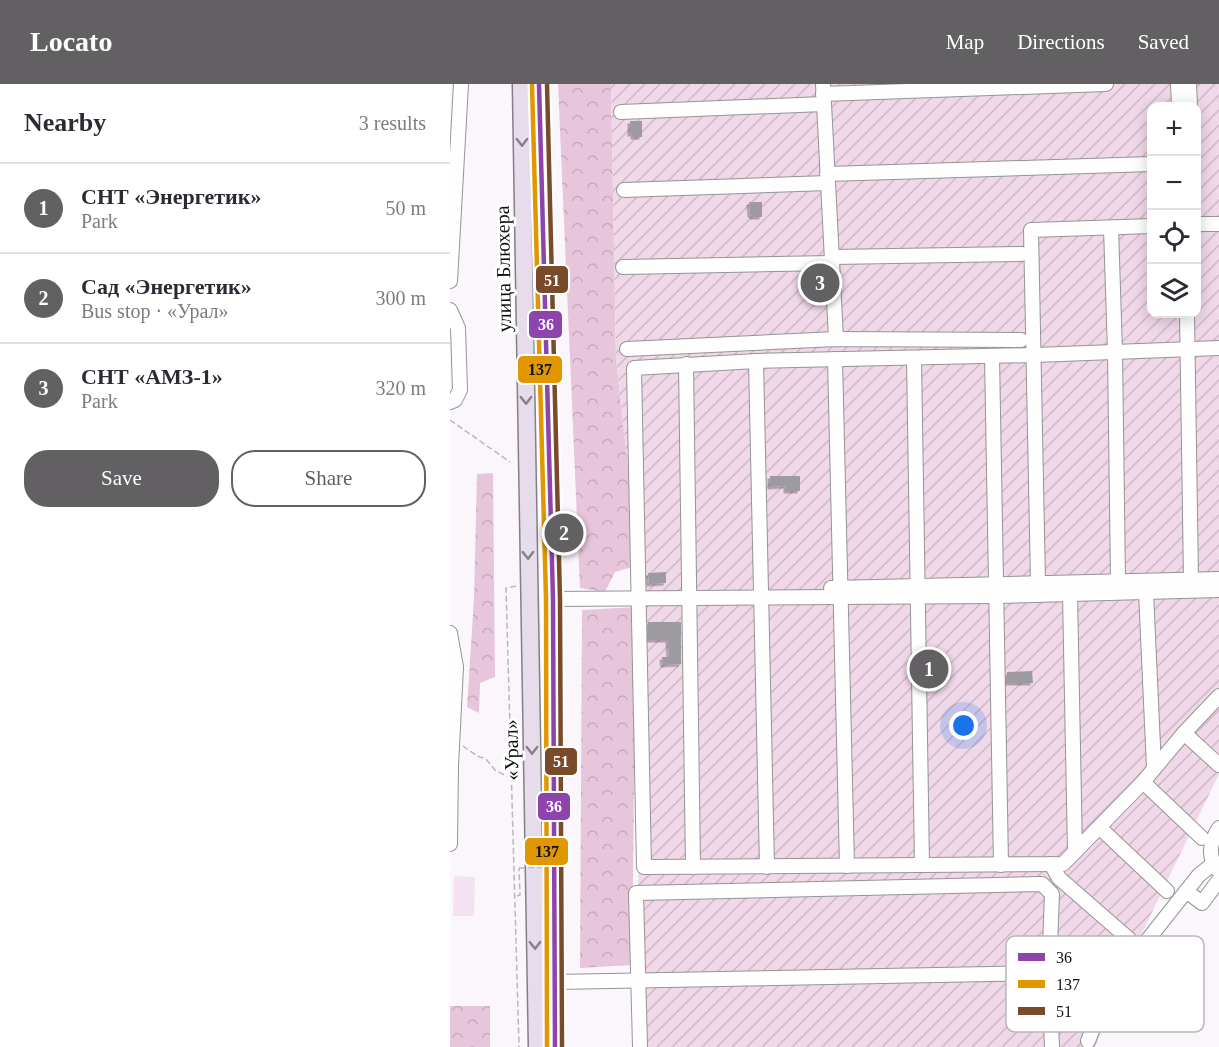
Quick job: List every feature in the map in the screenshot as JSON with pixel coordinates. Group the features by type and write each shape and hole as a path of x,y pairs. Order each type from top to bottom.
{"main road":[{"name":"улица Блюхера","path":"521,84 527,453"},
{"name":"улица Блюхера","path":"539,84 553,599"},
{"name":"«Урал»","path":"527,453 537,1047"},
{"path":"553,599 555,1047"}],"street":[{"path":"450,281 454,117 461,84"},
{"path":"621,112 823,94 1106,84"},
{"path":"1178,84 1179,102"},
{"path":"1189,84 1190,102"},
{"path":"823,94 836,339"},
{"path":"624,190 1147,164"},
{"path":"1201,224 1219,224"},
{"path":"1038,583 1031,230 1147,226"},
{"path":"1111,228 1118,581"},
{"path":"623,267 1022,254"},
{"path":"450,310 459,328 460,390 455,400 450,402"},
{"path":"1187,318 1191,580"},
{"path":"627,349 836,339 1021,340"},
{"path":"1219,348 1035,356 835,358 634,368 643,599 644,867 1063,864 1143,782 1219,696"},
{"path":"992,356 1001,865"},
{"path":"835,358 847,866"},
{"path":"914,358 922,865"},
{"path":"756,361 767,867"},
{"path":"686,364 693,867"},
{"path":"996,590 1038,583 1219,579"},
{"path":"553,599 643,599 689,595 919,591 996,590 1070,594 1219,590"},
{"path":"1146,592 1155,768"},
{"path":"1070,594 1075,852"},
{"path":"450,633 456,667 450,844"},
{"path":"1184,733 1219,765"},
{"path":"1143,782 1202,838"},
{"path":"1099,827 1167,891"},
{"path":"1151,936 1199,875 1216,867 1210,847 1219,828"},
{"path":"1051,864 1059,878 1126,936"},
{"path":"1186,891 1202,903 1219,880"},
{"path":"640,1047 636,893 1042,884 1052,894 1050,936"},
{"path":"554,982 1006,973"},
{"path":"1051,1032 1052,1047"},
{"path":"1088,1041 1092,1032"}],"path":[{"path":"450,420 510,462"},
{"path":"518,585 506,588 519,1047"},
{"path":"453,739 477,756 486,759 495,770 512,779"},
{"path":"516,896 520,895 519,868 562,866"}],"green space":[{"path":"558,84 611,84 616,359 639,565 615,572 605,592 580,588"},
{"path":"493,473 495,677 480,683 479,713 467,707 474,599 477,474"},
{"path":"636,607 632,965 580,968 582,610"},
{"path":"450,1006 490,1006 490,1047 450,1047"}],"shaded area":[{"path":"611,84 1219,84 1219,774 1140,936 1006,936 1006,1032 1101,1032 1095,1047 638,1047 639,565 616,359"},
{"path":"454,876 475,877 474,916 453,916"}],"building":[{"path":"630,121 642,121 642,137 633,137 633,134 630,134"},
{"path":"749,202 762,202 762,217 753,217 750,214"},
{"path":"770,476 800,476 800,491 786,491 786,486 770,487"},
{"path":"666,572 666,583 649,584 648,573"},
{"path":"648,622 681,622 681,664 663,665 662,657 669,657 668,640 648,640"},
{"path":"1032,671 1033,683 1007,683 1007,672"}],"transit line":[{"name":"137","path":"532,84 546,599 547,1047"},
{"name":"36","path":"539,84 553,599 555,1047"},
{"name":"51","path":"547,84 560,599 562,1047"}],"place":[{"name":"СНТ «АМЗ-1»","path":"820,283"},
{"name":"Сад «Энергетик»","path":"564,533"},
{"name":"СНТ «Энергетик»","path":"929,669"}]}
